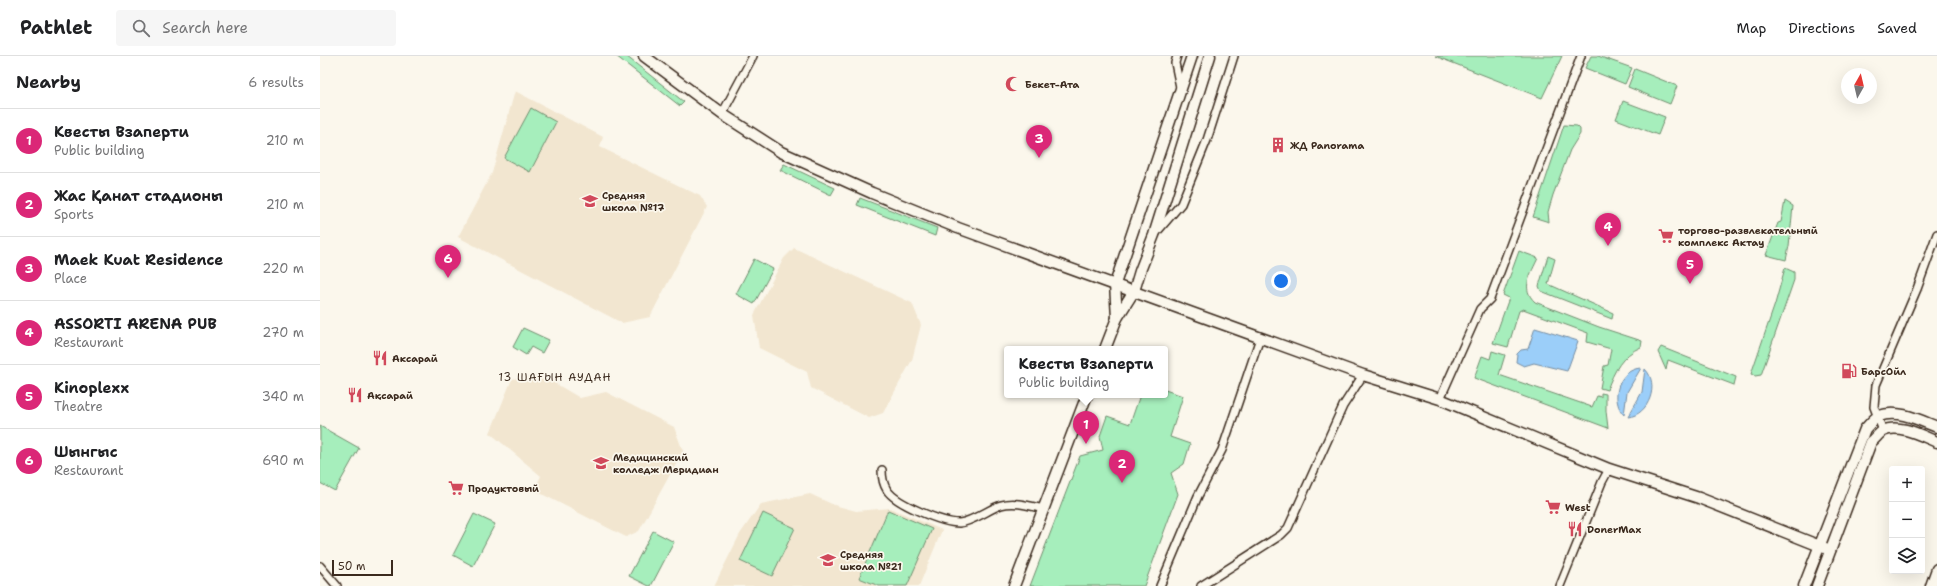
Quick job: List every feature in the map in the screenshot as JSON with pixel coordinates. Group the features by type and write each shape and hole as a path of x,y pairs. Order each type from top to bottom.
{"main road":[{"path":"644,56 722,114 781,152 872,194 958,228 1260,338 1363,375 1440,399 1609,469 1699,498 1830,550"},
{"path":"1117,318 1115,284 1192,56"},
{"path":"1106,346 1117,318 1134,291 1154,235 1210,56"},
{"path":"1014,586 1086,398"},
{"path":"1804,586 1865,429 1878,417 1892,414 1909,416 1937,426"},
{"path":"1817,586 1871,442 1883,431 1896,429 1912,431 1937,442"},
{"path":"1930,586 1937,569"}],"street":[{"path":"722,114 753,56"},
{"path":"1177,56 1176,63 1181,90"},
{"path":"1154,235 1181,204 1207,140 1234,56"},
{"path":"1440,399 1480,309 1490,299 1581,56"},
{"path":"1883,431 1874,407 1876,385 1917,289 1937,234"},
{"path":"1160,586 1198,496 1222,450 1260,338"},
{"path":"1201,586 1281,535 1288,528 1343,406 1363,375"},
{"path":"1560,586 1602,482 1609,469"},
{"path":"882,470 882,479 888,491 902,503 950,521 960,523 1001,505 1010,503 1044,509"},
{"path":"320,566 337,586"}],"shaded area":[{"name":"Средняя школа №17","path":"515,91 603,137 600,147 700,196 707,207 650,317 622,323 458,237 492,173"},
{"path":"794,248 912,303 921,325 912,360 883,413 869,418 811,388 807,372 759,348 754,315 784,258"},
{"name":"Медицинский колледж Меридиан","path":"541,375 580,398 606,392 674,427 683,451 639,531 626,537 534,490 541,476 490,433 512,379"},
{"name":"Средняя школа №21","path":"810,494 834,505 856,511 890,508 942,530 919,586 714,586 740,534 761,504"}],"green space":[{"path":"616,56 626,56 684,102 680,106"},
{"path":"1435,56 1562,56 1542,98"},
{"path":"1591,56 1598,56 1632,68 1625,84 1585,68"},
{"path":"1635,69 1677,86 1670,104 1628,87"},
{"path":"1623,101 1665,117 1658,135 1616,119"},
{"path":"531,108 556,122 530,172 504,158"},
{"path":"1564,125 1577,126 1580,129 1580,134 1570,150 1553,195 1548,212 1549,222 1533,217"},
{"path":"784,164 835,188 831,195 780,170"},
{"path":"860,198 937,228 935,236 857,205"},
{"path":"1785,201 1793,206 1786,260 1766,255 1778,223 1781,222"},
{"path":"1519,251 1538,258 1528,281 1528,291 1535,302 1599,327 1642,341 1641,347 1629,354 1620,364 1607,390 1600,388 1604,366 1608,365 1611,349 1587,342 1588,333 1523,309 1519,311 1508,347 1493,343 1509,298 1503,295"},
{"path":"1548,256 1555,259 1548,284 1613,313 1612,319 1541,291 1539,286"},
{"path":"754,259 773,269 754,304 736,294"},
{"path":"1785,268 1794,272 1794,280 1761,375 1755,376 1751,374 1775,304"},
{"path":"523,328 549,340 542,353 531,347 526,355 513,347"},
{"path":"1661,347 1736,377 1734,385 1668,360 1666,370 1658,352"},
{"path":"1492,351 1505,355 1499,375 1592,407 1597,396 1601,397 1601,393 1606,394 1608,428 1474,378 1482,356 1490,359"},
{"path":"1168,391 1183,396 1170,437 1190,444 1184,464 1171,473 1178,494 1144,586 1030,586 1080,456 1103,450 1100,436 1107,416 1130,424 1139,398 1168,398"},
{"path":"320,426 359,448 335,491 320,483"},
{"path":"888,510 932,529 907,586 879,586 859,578"},
{"path":"763,513 795,528 772,576 740,561"},
{"path":"474,514 495,524 473,566 453,555"},
{"path":"653,531 674,542 651,586 649,586 629,576"}],"water":[{"path":"1535,328 1578,341 1567,371 1534,363 1524,366 1516,362 1517,354 1521,350 1528,349"},
{"path":"1641,368 1627,392 1624,415 1617,401 1619,386 1622,379 1627,374 1633,370"},
{"path":"1645,369 1652,383 1650,398 1642,411 1628,417 1642,392"}],"place":[{"name":"Бекет-Ата","path":"1013,84"},
{"name":"ЖД Panorama","path":"1278,145"},
{"name":"Maek Kuat Residence","path":"1039,158"},
{"name":"Средняя школа №17","path":"590,201"},
{"name":"торгово-развлекательный комплекс Актау","path":"1666,236"},
{"name":"ASSORTI ARENA PUB","path":"1608,246"},
{"name":"Шынгыс","path":"448,278"},
{"name":"Kinoplexx","path":"1690,284"},
{"name":"Аксарай","path":"380,358"},
{"name":"БарсОйл","path":"1849,371"},
{"name":"Ақсарай","path":"355,395"},
{"name":"Квесты Взаперти","path":"1086,444"},
{"name":"Медицинский колледж Меридиан","path":"601,463"},
{"name":"Жас Қанат стадионы","path":"1122,483"},
{"name":"Продуктовый","path":"456,488"},
{"name":"West","path":"1553,507"},
{"name":"DonerMax","path":"1575,529"},
{"name":"Средняя школа №21","path":"828,560"}],"district":[{"name":"13 ШАҒЫН АУДАН","path":"555,377"}]}
